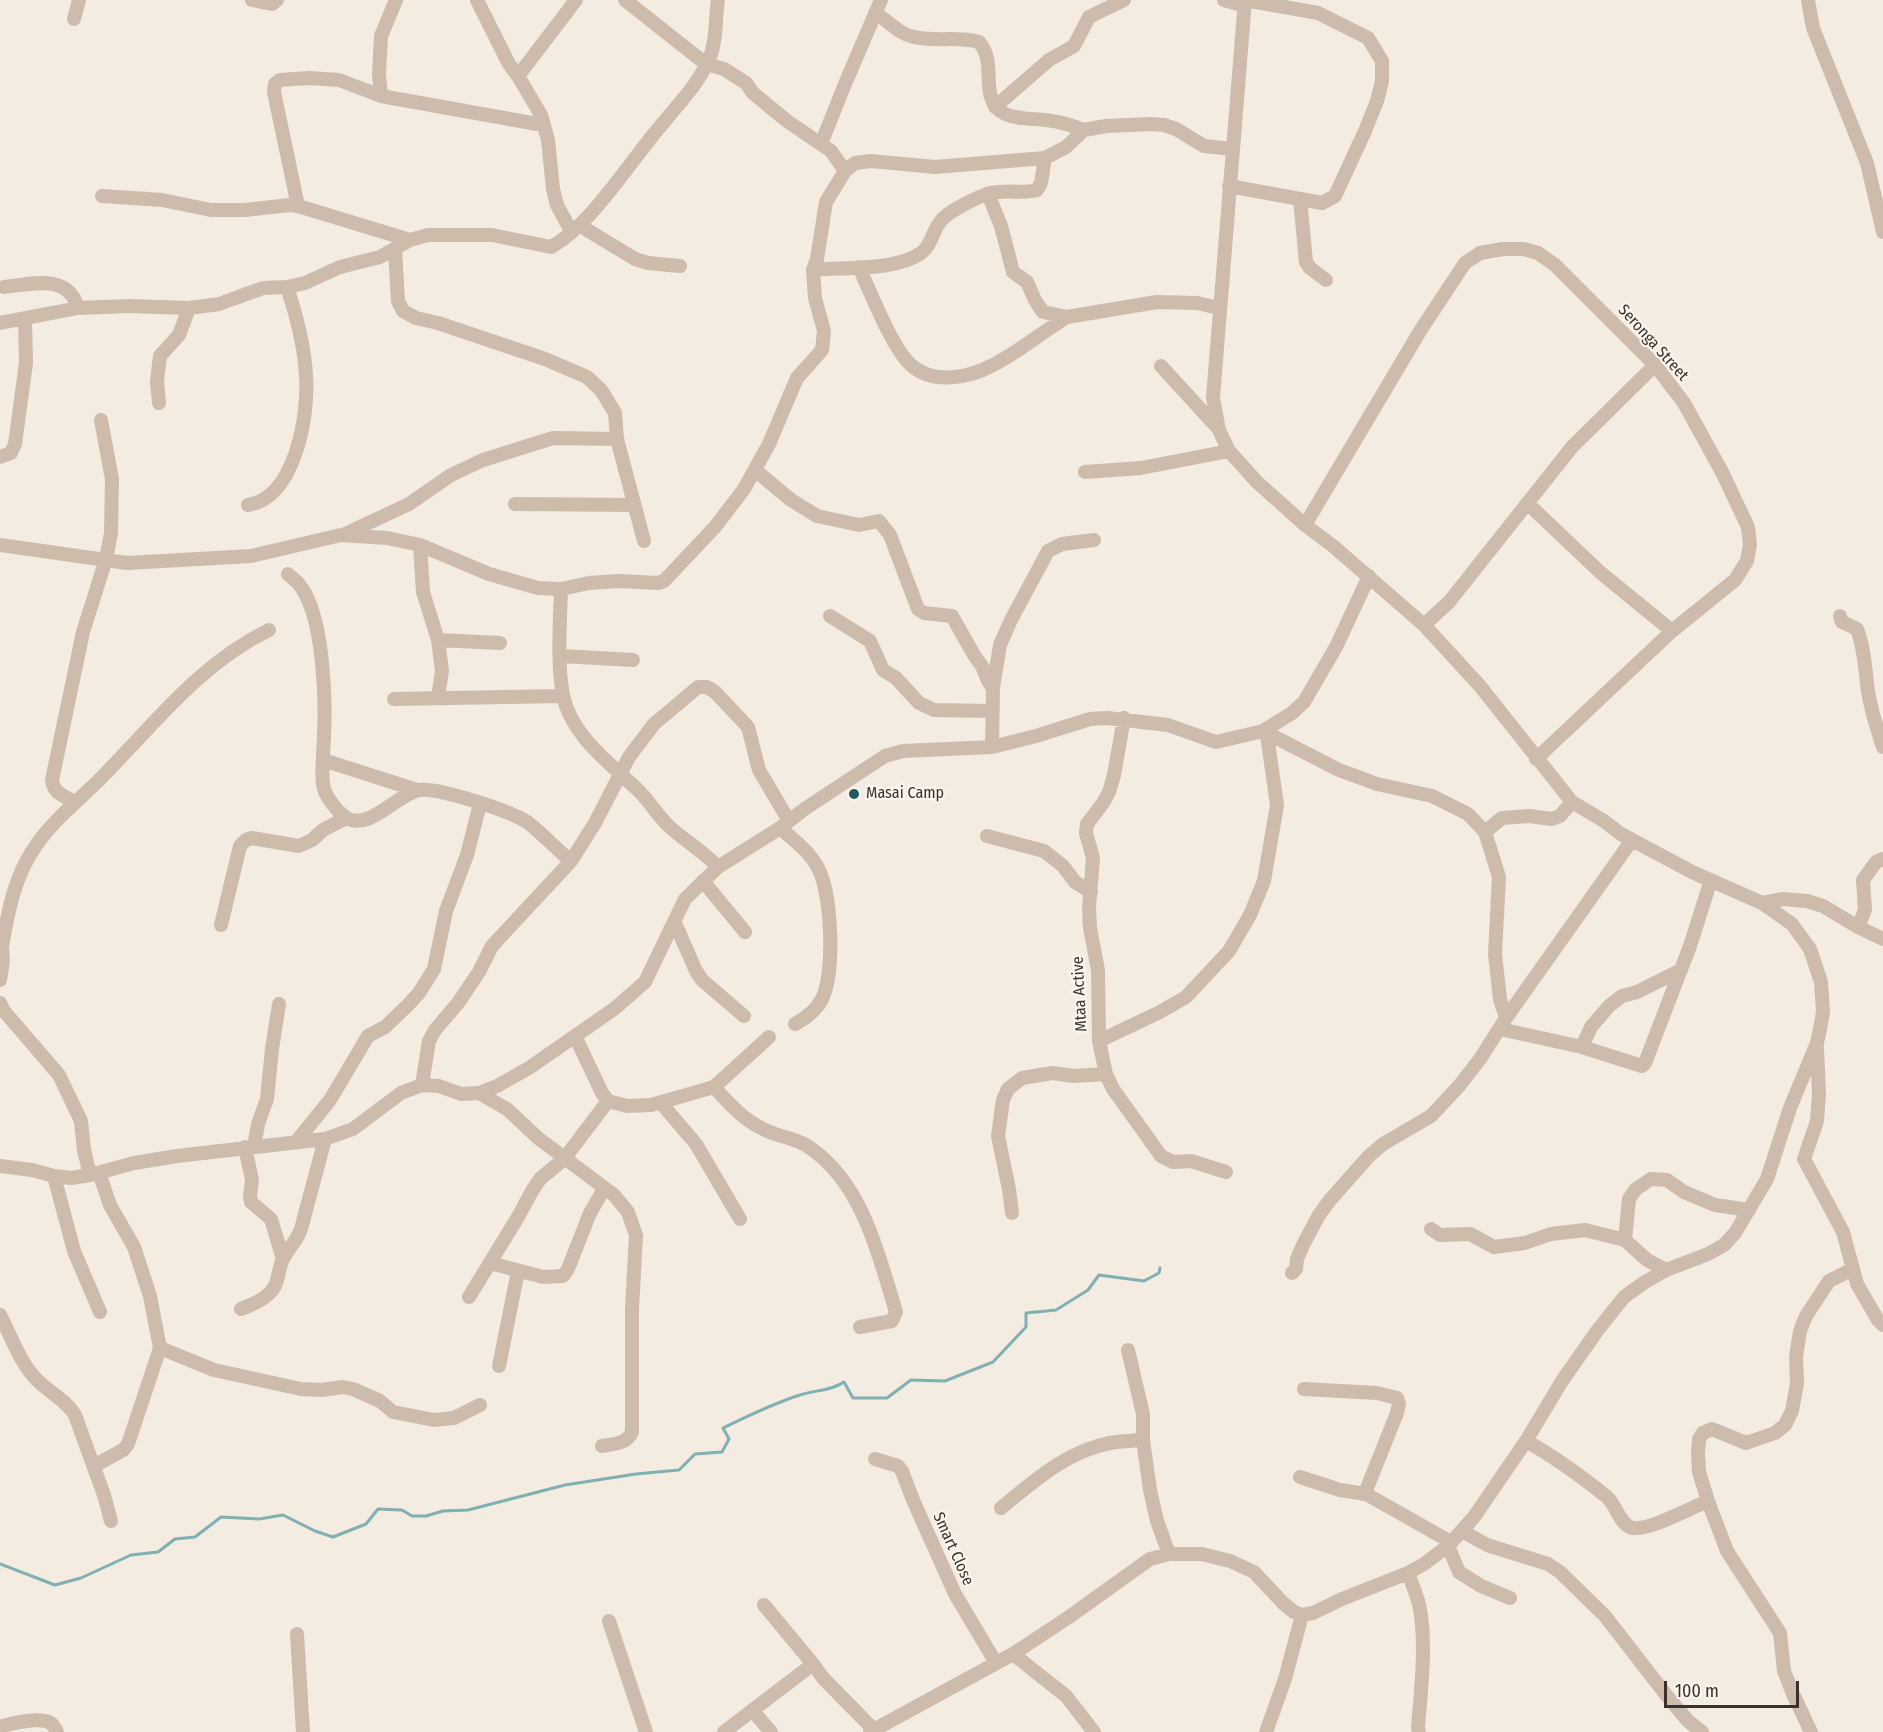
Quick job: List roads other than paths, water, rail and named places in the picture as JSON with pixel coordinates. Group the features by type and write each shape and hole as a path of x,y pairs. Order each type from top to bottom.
{"street":[{"path":"74,19 78,0"},
{"path":"252,0 272,4 277,0"},
{"path":"381,96 379,74 381,36 396,0"},
{"path":"477,0 509,64 538,106 548,140 557,206 575,228 635,259 648,263 680,266"},
{"path":"518,76 576,0"},
{"path":"625,0 706,64 724,69 746,83 753,93 787,121 831,151 845,171"},
{"path":"0,323 78,308 119,306 189,308 219,304 263,288 305,283 340,267 368,262 410,240 429,235 492,235 551,247 575,228 615,184 664,121 680,105 711,54 718,0"},
{"path":"995,107 1049,60 1074,46 1089,17 1124,0"},
{"path":"1224,0 1245,6"},
{"path":"764,1605 823,1678 872,1731 1013,1654 1150,1559 1169,1554 1202,1554 1230,1561 1254,1572 1283,1603 1302,1615 1313,1614 1342,1599 1408,1573 1424,1564 1449,1544 1488,1499 1562,1381 1597,1331 1624,1298 1666,1270 1708,1254 1724,1245 1735,1233 1767,1179 1790,1108 1817,1043 1823,1012 1821,982 1810,949 1792,924 1762,903 1632,840 1572,802 1480,686 1424,626 1369,576 1305,525 1257,482 1228,451 1219,430 1213,398 1239,51 1245,0 1318,13 1368,38 1382,61 1382,81 1365,131 1335,196 1322,203 1230,186"},
{"path":"1808,0 1813,28 1867,163 1883,232"},
{"path":"821,144 878,6"},
{"path":"878,6 885,18 900,33 914,38 969,39 979,42 988,57 990,89 995,107 1002,113 1021,118 1057,121 1084,130 1106,126 1164,125 1176,129 1204,146 1233,149"},
{"path":"298,206 274,92 275,84 280,80 309,78 339,80 381,96 543,125"},
{"path":"341,536 387,538 420,545 489,574 538,588 561,589 589,583 618,581 664,581 715,527 744,489 770,444 797,378 822,350 824,331 815,298 813,270 817,259 826,202 845,171 855,163 872,161 935,167 1045,158 1065,147 1084,130"},
{"path":"813,270 890,264 921,253 929,245 939,222 946,215 988,194 1037,190 1041,183 1045,158"},
{"path":"988,194 1001,226 1013,272 1028,282 1043,312 1067,318 1157,302 1197,303 1219,308"},
{"path":"102,196 162,200 211,210 298,206 410,240"},
{"path":"1300,199 1306,262 1326,280"},
{"path":"395,249 398,301 404,311 416,318 483,337 545,359 587,377 601,390 615,413 617,439 644,541"},
{"name":"Seronga Street","path":"1305,525 1419,332 1465,263 1480,253 1503,249 1524,249 1538,253 1555,265 1655,365 1684,403 1722,472 1748,527 1750,544 1747,561 1735,580 1672,631 1536,759"},
{"path":"859,267 899,349 911,365 924,373 936,376 954,377 975,374 995,364 1067,318"},
{"path":"4,287 48,283 60,286 75,297 78,308"},
{"path":"248,505 257,503 274,492 290,468 298,444 306,397 306,377 294,307 287,286"},
{"path":"159,403 157,381 160,356 179,334 189,308"},
{"path":"0,457 11,453 15,444 26,363 25,319"},
{"path":"1424,626 1449,602 1572,447 1655,365"},
{"path":"1161,366 1219,430"},
{"path":"75,802 56,792 52,788 52,780 83,632 106,560 111,533 113,502 109,460 101,420"},
{"path":"0,545 127,563 251,556 341,536 409,504 451,475 483,459 554,438 617,439"},
{"path":"1085,472 1141,468 1228,451"},
{"path":"755,470 791,501 817,516 859,525 879,521 890,535 918,609 930,614 952,616 993,688"},
{"path":"1527,503 1601,573 1672,631"},
{"path":"515,504 634,505"},
{"path":"992,747 993,688 1000,645 1027,588 1048,551 1062,544 1094,540"},
{"path":"420,545 423,592 438,640 442,671 438,697"},
{"path":"288,574 301,588 311,609 319,638 325,730 323,785 328,797 346,818"},
{"path":"0,1166 71,1178 134,1163 177,1156 325,1139 353,1129 401,1093 422,1085 439,1086 461,1094 479,1093 529,1068 614,1009 645,982 685,898 703,881 718,867 885,756 903,751 992,747 1090,719 1124,718 1168,725 1216,742 1265,733 1304,702 1336,647 1369,576"},
{"path":"561,589 563,696 571,718 597,753 638,790 664,822 705,853 718,867"},
{"path":"830,616 870,640 883,670 896,678 920,703 934,710 992,711"},
{"path":"1840,616 1842,622 1857,629 1860,637 1872,712 1883,747"},
{"path":"0,980 3,966 1,945 8,910 24,866 37,844 181,693 231,651 269,630"},
{"path":"438,640 500,643"},
{"path":"561,656 633,660"},
{"path":"422,1085 429,1041 469,987 499,936 571,861 595,823 629,757 654,724 698,687 707,687 715,692 748,728 759,770 784,825 818,867 826,889 830,971 822,998 814,1011 795,1024"},
{"path":"394,699 563,696"},
{"name":"Mtaa Active","path":"1124,718 1109,792 1087,824 1086,833 1093,858 1089,907 1090,928 1099,981 1099,1041 1106,1074 1113,1089 1161,1156 1173,1162 1191,1161 1226,1172"},
{"path":"1265,733 1339,770 1377,784 1432,796 1468,814 1485,832 1499,877 1495,954 1503,1024"},
{"path":"1099,1041 1186,997 1229,951 1250,915 1264,881 1277,805 1265,733"},
{"path":"323,760 417,790 445,793 509,813 527,822 571,861"},
{"path":"221,925 240,846 246,840 252,838 299,846 346,818 369,819 417,790"},
{"path":"1485,832 1502,818 1529,816 1552,819 1560,816 1572,802"},
{"path":"296,1142 330,1100 368,1036 385,1027 408,1005 419,993 434,969 446,910 467,855 480,804"},
{"path":"987,836 1044,851 1063,866 1075,882 1091,892"},
{"path":"1292,1273 1296,1269 1297,1259 1319,1215 1341,1186 1383,1144 1431,1116 1459,1086 1632,840"},
{"path":"1858,927 1865,910 1863,880 1876,862 1883,859"},
{"path":"1503,1024 1642,1066 1681,970 1711,880"},
{"path":"703,881 745,932"},
{"path":"1762,903 1783,899 1807,901 1822,906 1883,939"},
{"path":"675,923 702,980 744,1016"},
{"path":"1582,1047 1592,1027 1609,1006 1623,996 1637,992 1681,970"},
{"path":"0,1002 9,1018 59,1075 81,1121 84,1150 94,1174 134,1247 150,1296 160,1347 128,1444 123,1450 94,1466"},
{"path":"279,1004 274,1026 267,1099 249,1147 252,1180 250,1196 252,1202 271,1219 283,1259"},
{"path":"575,1036 602,1093 608,1101 627,1106 661,1103 714,1087 769,1037"},
{"path":"1817,1043 1819,1094 1816,1121 1804,1159 1843,1232 1857,1284 1883,1325"},
{"path":"1012,1214 1010,1188 998,1136 1003,1100 1008,1089 1022,1078 1052,1073 1073,1076 1106,1074"},
{"path":"714,1087 740,1116 774,1134 789,1137 812,1149 836,1170 850,1189 870,1233 896,1312 892,1321 860,1327"},
{"path":"479,1093 507,1109 564,1159 614,1195 628,1212 636,1235 632,1310 632,1432 625,1441 602,1446"},
{"path":"469,1297 518,1217 531,1191 540,1179 564,1159 608,1101"},
{"path":"661,1103 696,1144 740,1219"},
{"path":"241,1309 254,1304 274,1288 283,1259 301,1229 325,1139"},
{"path":"54,1176 74,1251 100,1312"},
{"path":"1625,1240 1629,1199 1636,1189 1651,1179 1667,1180 1684,1191 1715,1205 1749,1210"},
{"path":"490,1263 543,1277 563,1276 568,1269 590,1213 604,1189"},
{"path":"1431,1229 1440,1235 1470,1234 1494,1247 1510,1246 1551,1234 1585,1230 1625,1240 1647,1260 1666,1270"},
{"path":"1811,1732 1784,1671 1780,1633 1727,1551 1699,1472 1698,1454 1703,1433 1712,1429 1746,1443 1775,1433 1785,1425 1792,1411 1797,1383 1796,1357 1800,1331 1806,1316 1829,1281 1853,1269"},
{"path":"499,1366 518,1271"},
{"path":"0,1315 36,1379 69,1406 75,1415 111,1521"},
{"path":"160,1347 214,1370 301,1389 322,1390 343,1387 353,1389 380,1401 393,1412 434,1420 454,1418 480,1405"},
{"path":"1128,1350 1143,1414 1143,1440 1157,1521 1169,1554"},
{"path":"1304,1389 1377,1394 1397,1398 1399,1404 1397,1413 1366,1494"},
{"path":"1001,1508 1050,1469 1071,1456 1110,1443 1143,1440"},
{"path":"1526,1441 1572,1468 1611,1502 1624,1524 1634,1528 1670,1519 1708,1501"},
{"name":"Smart Close","path":"875,1459 898,1466 902,1471 955,1594 996,1663"},
{"path":"1300,1477 1340,1490 1366,1494 1449,1544 1459,1572 1481,1586 1510,1598"},
{"path":"1462,1531 1487,1545 1548,1564 1560,1572 1605,1616 1667,1696 1688,1721 1702,1732"},
{"path":"1408,1573 1419,1604 1421,1626 1419,1732"},
{"path":"1266,1732 1285,1679 1302,1615"},
{"path":"609,1621 645,1732"},
{"path":"297,1634 303,1732"},
{"path":"1013,1654 1066,1696 1094,1732"},
{"path":"724,1732 813,1664"},
{"path":"753,1711 771,1732"},
{"path":"0,1727 44,1720 51,1723 57,1732"}],"waterway":[{"path":"0,1564 55,1585 81,1578 131,1555 158,1552 175,1539 195,1537 221,1517 259,1519 283,1515 333,1537 366,1524 378,1509 402,1510 412,1516 426,1516 443,1511 468,1510 565,1485 679,1470 695,1454 722,1452 729,1439 723,1428 771,1406 844,1382 853,1398 887,1398 911,1380 945,1381 993,1362 1026,1327 1026,1313 1056,1310 1088,1290 1099,1275 1144,1281 1159,1273 1160,1268"}],"place":[{"name":"Masai Camp","path":"854,794"}]}
